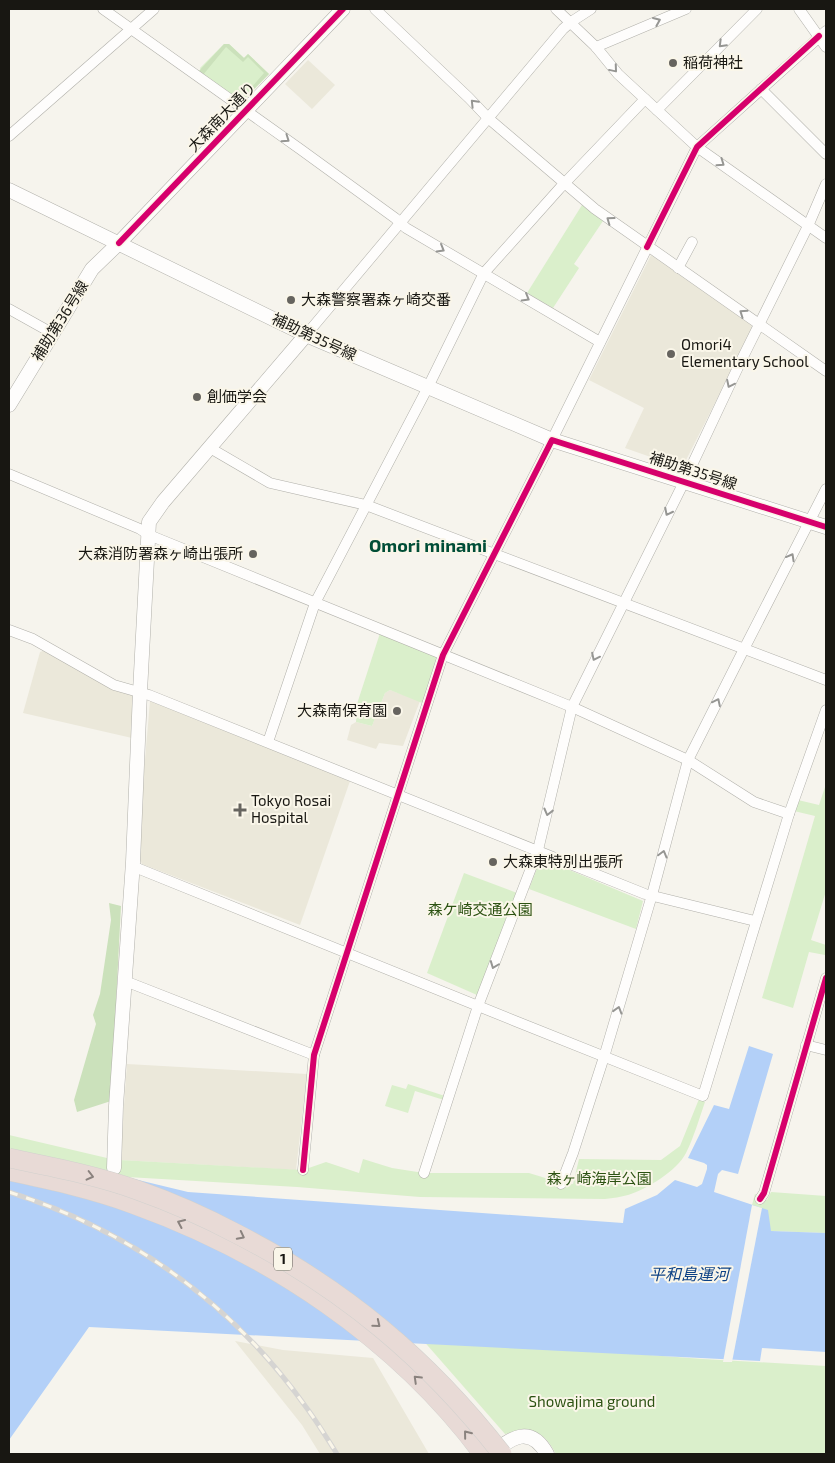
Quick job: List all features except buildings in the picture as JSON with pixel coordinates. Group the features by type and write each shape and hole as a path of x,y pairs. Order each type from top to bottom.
{"highway":[{"name":"1","path":"9,1158 94,1177 177,1205 219,1224 324,1284 388,1333 418,1361 478,1424 502,1454"},
{"name":"1","path":"9,1171 88,1190 140,1206 171,1218 250,1256 334,1310 380,1345 434,1396 483,1454"},
{"path":"478,1424 508,1454"}],"street":[{"path":"103,9 246,110 395,218 406,228 600,342"},
{"path":"9,136 154,9"},
{"name":"大森南大通り","path":"119,243 343,9"},
{"path":"375,9 488,118 595,209 826,370"},
{"path":"556,9 596,47 618,74 697,147 826,238"},
{"path":"114,1168 116,1106 132,866 149,522 563,29 591,9"},
{"path":"596,47 686,9"},
{"path":"657,110 757,9"},
{"path":"798,9 823,34 826,47"},
{"path":"302,1170 314,1056 443,655 697,147 823,34"},
{"path":"761,89 826,154"},
{"path":"268,742 315,603 428,387 484,274 564,184 645,99"},
{"path":"424,1173 478,1006 538,850 572,707 622,603 684,482 808,226 826,184"},
{"name":"補助第35号線","path":"9,190 306,335 552,440 826,527"},
{"path":"678,268 692,242"},
{"name":"補助第36号線","path":"9,405 92,269 119,243"},
{"path":"9,309 52,333"},
{"path":"210,448 270,483 366,505 826,680"},
{"path":"9,474 149,535 572,707 688,760 754,802 789,814"},
{"path":"561,1184 604,1057 652,895 688,760 826,489"},
{"path":"9,630 33,639 114,685 140,692 268,742 645,894 756,921"},
{"path":"132,866 703,1096 789,814 826,710"},
{"path":"760,1199 764,1193 826,978"},
{"path":"125,981 314,1056"},
{"path":"806,1044 826,1050"},
{"path":"490,1454 507,1441 520,1437 535,1440 547,1454"}],"shaded area":[{"path":"308,60 335,85 312,109 285,84"},
{"name":"Omori4 Elementary School","path":"651,255 752,325 753,328 682,468 625,448 644,408 589,380"},
{"path":"45,650 135,693 132,738 23,713 40,652"},
{"name":"大森南保育園","path":"390,690 420,701 403,746 379,743 376,749 347,740 351,725 356,722 372,726 385,693"},
{"name":"Tokyo Rosai Hospital","path":"150,701 350,781 300,925 142,864 137,854"},
{"path":"127,1064 307,1074 296,1170 120,1160"},
{"path":"235,1341 283,1350 373,1358 429,1454 320,1454 302,1425"}],"green space":[{"path":"224,44 229,44 244,58 248,54 269,74 242,102 203,75 200,68"},
{"path":"224,44 229,44 244,58 248,54 269,74 252,91 250,89 264,73 248,57 243,62 226,47 203,75 198,72"},
{"path":"582,205 603,221 574,264 579,268 553,308 527,293"},
{"path":"381,630 443,655 427,705 390,690 385,693 372,726 356,722 357,704"},
{"path":"826,784 826,891 811,940 826,945 825,955 809,952 793,1008 762,998 815,816 794,811 798,800 819,805"},
{"path":"541,858 643,901 636,929 529,889"},
{"name":"森ケ崎交通公園","path":"464,873 517,893 477,995 427,973"},
{"path":"109,903 121,906 111,1101 77,1112 74,1100 96,1024 93,1015 100,994 111,920"},
{"path":"408,1084 445,1096 444,1100 415,1091 408,1113 385,1106 392,1085 406,1089"},
{"name":"森ヶ崎海岸公園","path":"699,1099 705,1102 692,1141 682,1160 669,1173 644,1188 628,1195 605,1199 420,1197 297,1187 110,1176 9,1152 9,1135 120,1160 303,1170 326,1162 359,1173 363,1159 392,1168 424,1173 529,1173 573,1184 579,1159 661,1160 680,1146"},
{"path":"771,1192 826,1196 826,1233 771,1231 752,1205 755,1194 767,1200"},
{"name":"Showajima ground","path":"421,1338 703,1359 826,1366 826,1454 556,1454 546,1439 535,1432 522,1431 505,1434"}],"water":[{"name":"平和島運河","path":"749,1046 773,1054 738,1174 722,1170 718,1174 714,1192 768,1210 771,1231 826,1233 826,1352 762,1348 760,1361 89,1327 9,1440 9,1152 188,1192 623,1223 625,1209 657,1195 675,1180 697,1187 702,1184 707,1165 688,1158 714,1105 729,1109"}],"pier":[{"path":"752,1205 762,1208 732,1362 723,1362"}],"railway":[{"path":"9,1192 54,1208 96,1227 137,1249 211,1303 277,1369 310,1413 337,1454"}],"cycle path":[{"path":"119,243 343,9"},
{"path":"647,247 697,147 819,36"},
{"path":"303,1170 314,1055 443,655 552,440 826,527"},
{"path":"760,1199 764,1193 826,978"}],"place":[{"name":"稲荷神社","path":"673,63"},
{"name":"大森警察署森ヶ崎交番","path":"291,300"},
{"name":"Omori4 Elementary School","path":"671,354"},
{"name":"創価学会","path":"197,397"},
{"name":"大森消防署森ヶ崎出張所","path":"253,554"},
{"name":"大森南保育園","path":"397,711"},
{"name":"Tokyo Rosai Hospital","path":"240,810"},
{"name":"大森東特別出張所","path":"493,862"}],"district":[{"name":"Omori minami","path":"428,546"}]}
